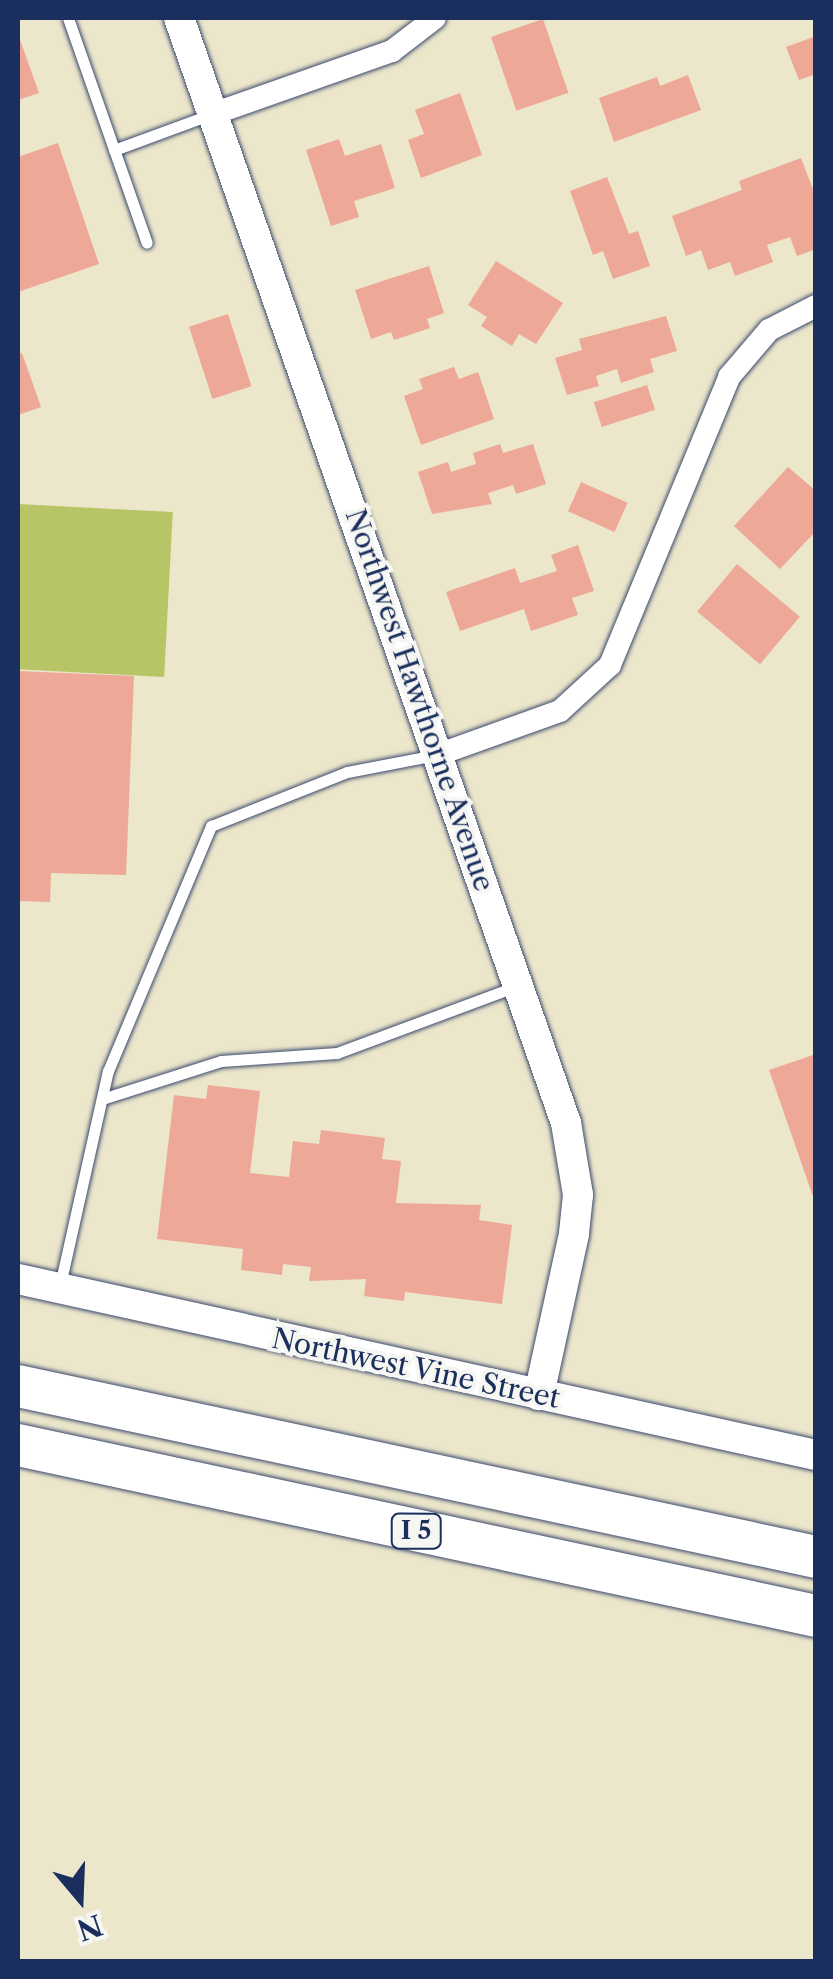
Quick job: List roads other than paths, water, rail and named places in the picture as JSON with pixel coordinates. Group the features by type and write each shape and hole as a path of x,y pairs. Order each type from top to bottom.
{"highway":[{"name":"I 5","path":"18,1386 816,1557"},
{"name":"I 5","path":"18,1445 816,1616"}],"street":[{"name":"Northwest Hawthorne Avenue","path":"179,18 521,985 566,1123 578,1195 539,1395"},
{"path":"213,114 392,51 435,18"},
{"path":"440,754 560,710 610,665 730,377 769,330 816,306"},
{"name":"Northwest Vine Street","path":"18,1279 816,1455"}],"lane":[{"path":"68,18 147,242"},
{"path":"114,150 213,114"},
{"path":"59,1290 102,1099 211,826 347,772 440,754"},
{"path":"102,1099 222,1061 337,1053 521,985"}]}
